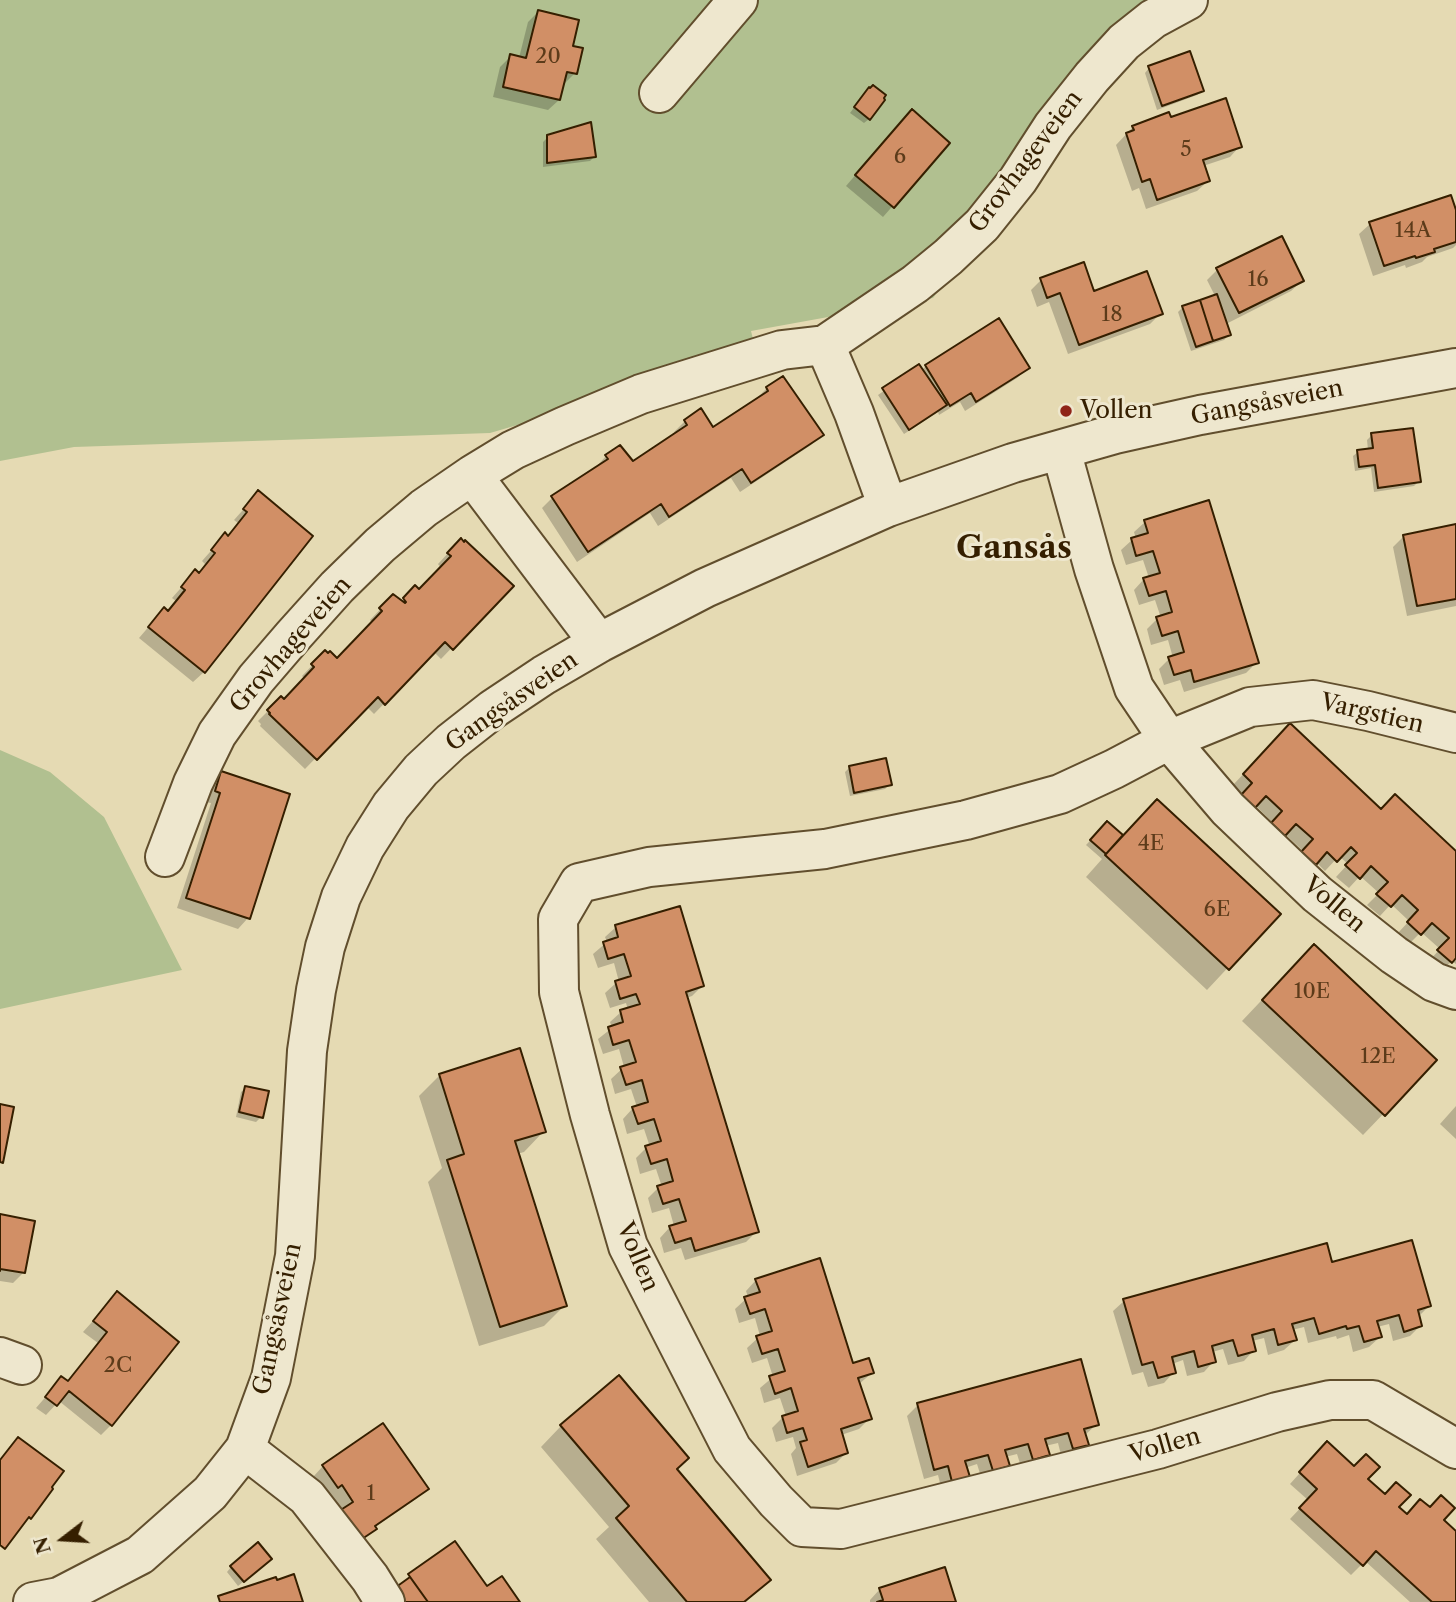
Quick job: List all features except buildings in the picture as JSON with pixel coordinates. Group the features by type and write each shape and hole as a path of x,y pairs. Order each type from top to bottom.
{"street":[{"path":"659,93 738,0"},
{"name":"Grovhageveien","path":"165,857 193,783 217,734 256,679 380,545 424,508 513,450 640,394 782,349 825,345 915,284 965,242 1018,180 1053,126 1124,41 1153,19 1188,0"},
{"path":"825,345 854,413 888,508"},
{"name":"Gangsåsveien","path":"33,1602 60,1597 141,1555 210,1493 245,1448 271,1378 295,1256 307,1051 325,947 341,897 365,847 391,806 421,770 451,742 493,709 599,643 705,588 888,508 1013,463 1115,434 1200,415 1456,368"},
{"name":"Vollen","path":"1061,450 1094,569 1134,688 1169,740 1228,809 1317,894 1434,982 1456,990"},
{"path":"472,475 599,643"},
{"name":"Vargstien","path":"1169,740 1250,707 1313,700 1456,733"},
{"name":"Vollen","path":"1169,740 1060,794 966,820 825,849 649,867 579,883 558,919 559,992 590,1115 628,1245 732,1449 802,1527 841,1529 902,1515 1158,1449 1276,1412 1330,1399 1373,1400 1456,1449"},
{"path":"245,1448 307,1497 370,1578 385,1602"}],"green space":[{"path":"0,0 1162,0 933,298 751,331 757,355 490,433 74,447 0,461"},
{"path":"0,750 50,772 104,817 182,970 0,1009"}],"place":[{"name":"Vollen","path":"1066,411"}],"district":[{"name":"Gansås","path":"1014,549"}]}
